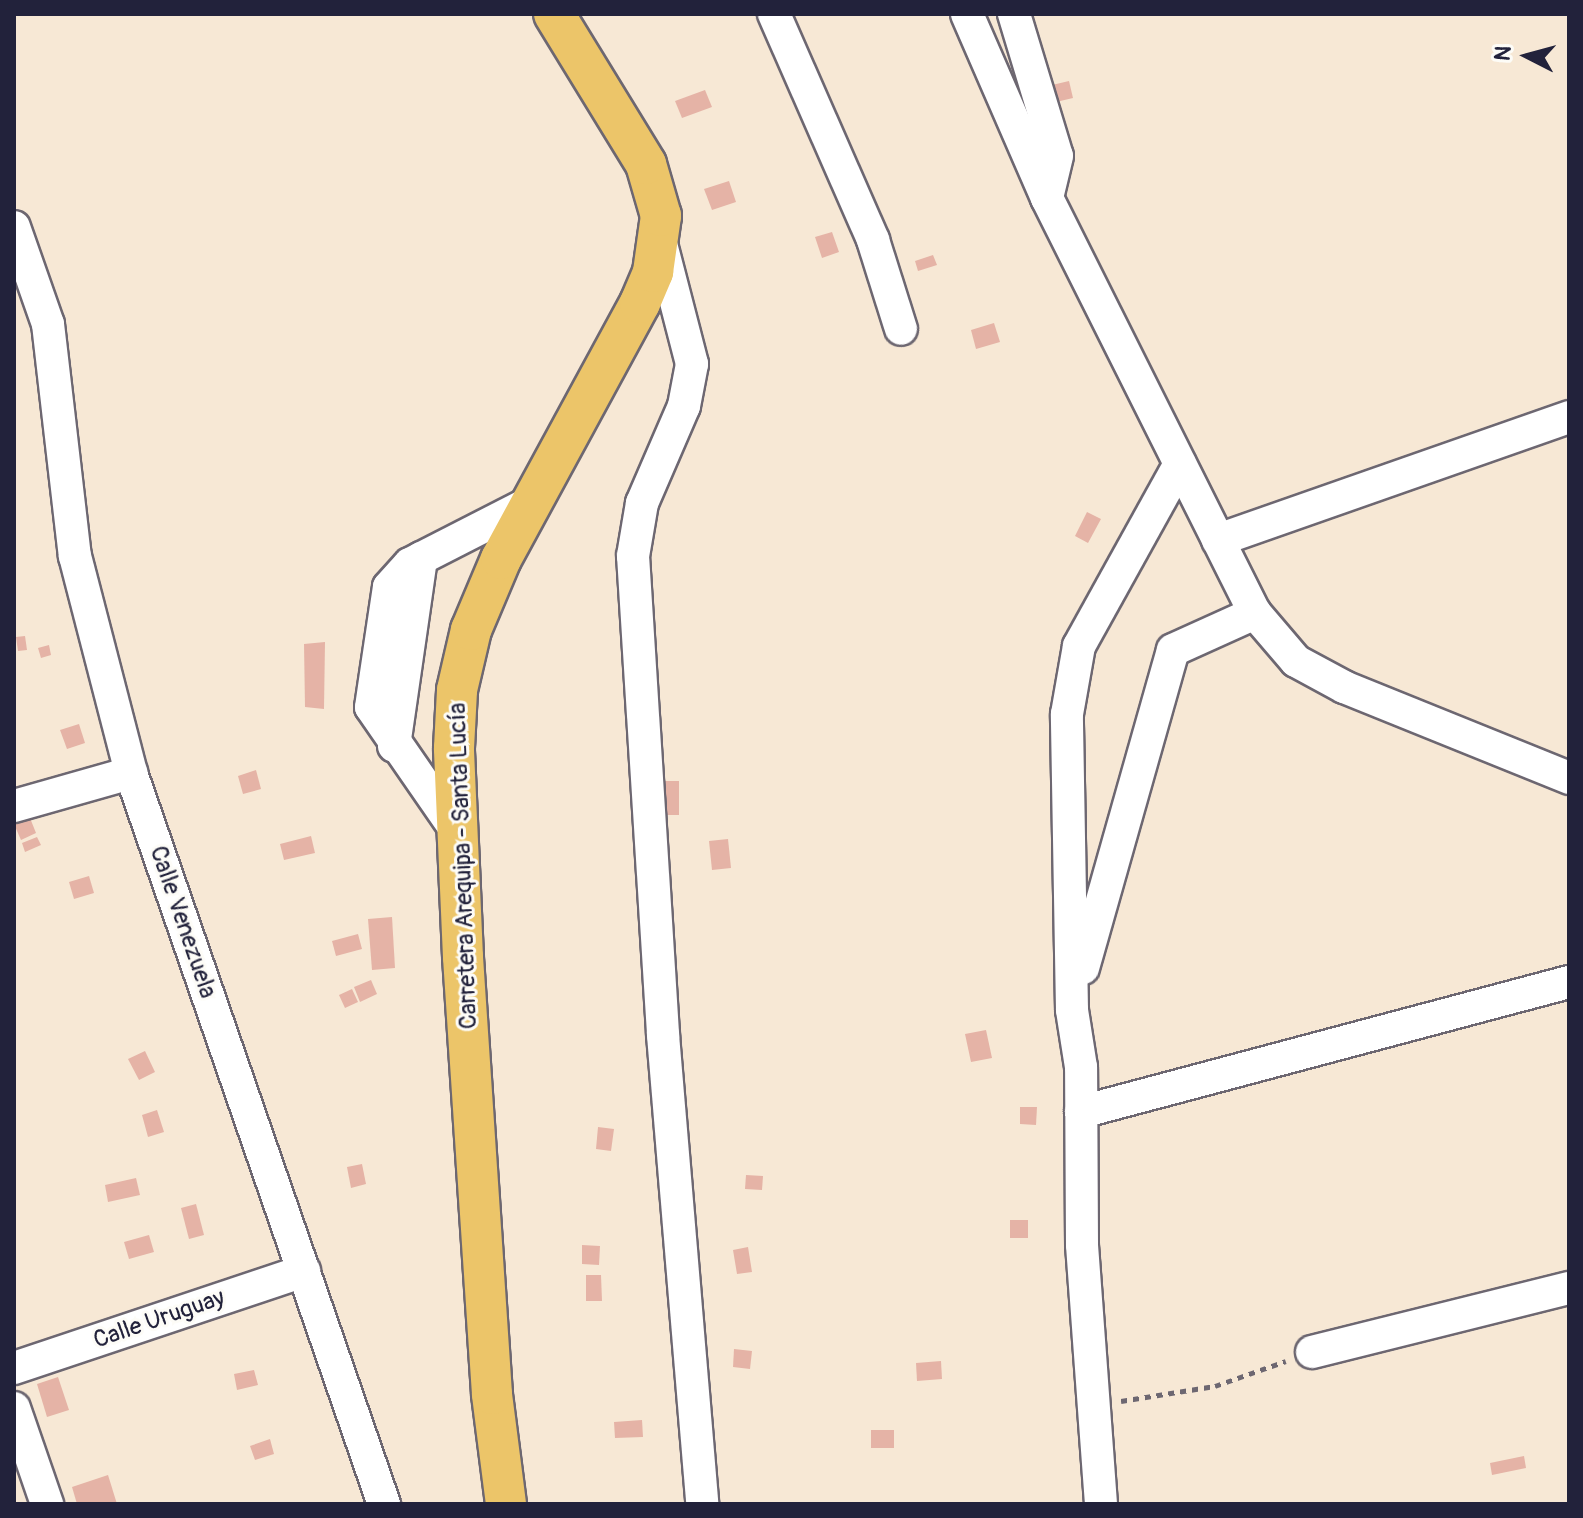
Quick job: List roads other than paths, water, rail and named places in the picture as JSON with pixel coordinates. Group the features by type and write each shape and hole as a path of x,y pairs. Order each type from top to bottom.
{"main road":[{"name":"Carretera Arequipa - Santa Lucía","path":"506,1504 492,1394 458,833 454,748 463,658 483,600 531,502 640,303 660,239 658,196 646,164 554,14"}],"street":[{"path":"774,14 873,240 901,329"},
{"path":"967,14 1047,198 1255,613 1296,661 1344,687 1569,778"},
{"path":"1014,14 1057,156 1047,198"},
{"name":"Calle Venezuela","path":"14,227 48,324 75,556 131,773 384,1504"},
{"path":"660,239 692,364 684,406 642,503 633,556 663,1035 702,1504"},
{"path":"1218,540 1569,417"},
{"path":"1101,1504 1082,1245 1081,1067 1072,1010 1067,714 1079,646 1180,464"},
{"path":"458,833 394,746 371,707 389,587 421,558 531,502"},
{"path":"1072,1010 1158,686 1173,650 1255,613"},
{"path":"14,806 131,773"},
{"path":"1081,1112 1569,982"},
{"name":"Calle Uruguay","path":"14,1368 304,1271"},
{"path":"1312,1352 1569,1288"},
{"path":"14,1408 47,1504"}]}
